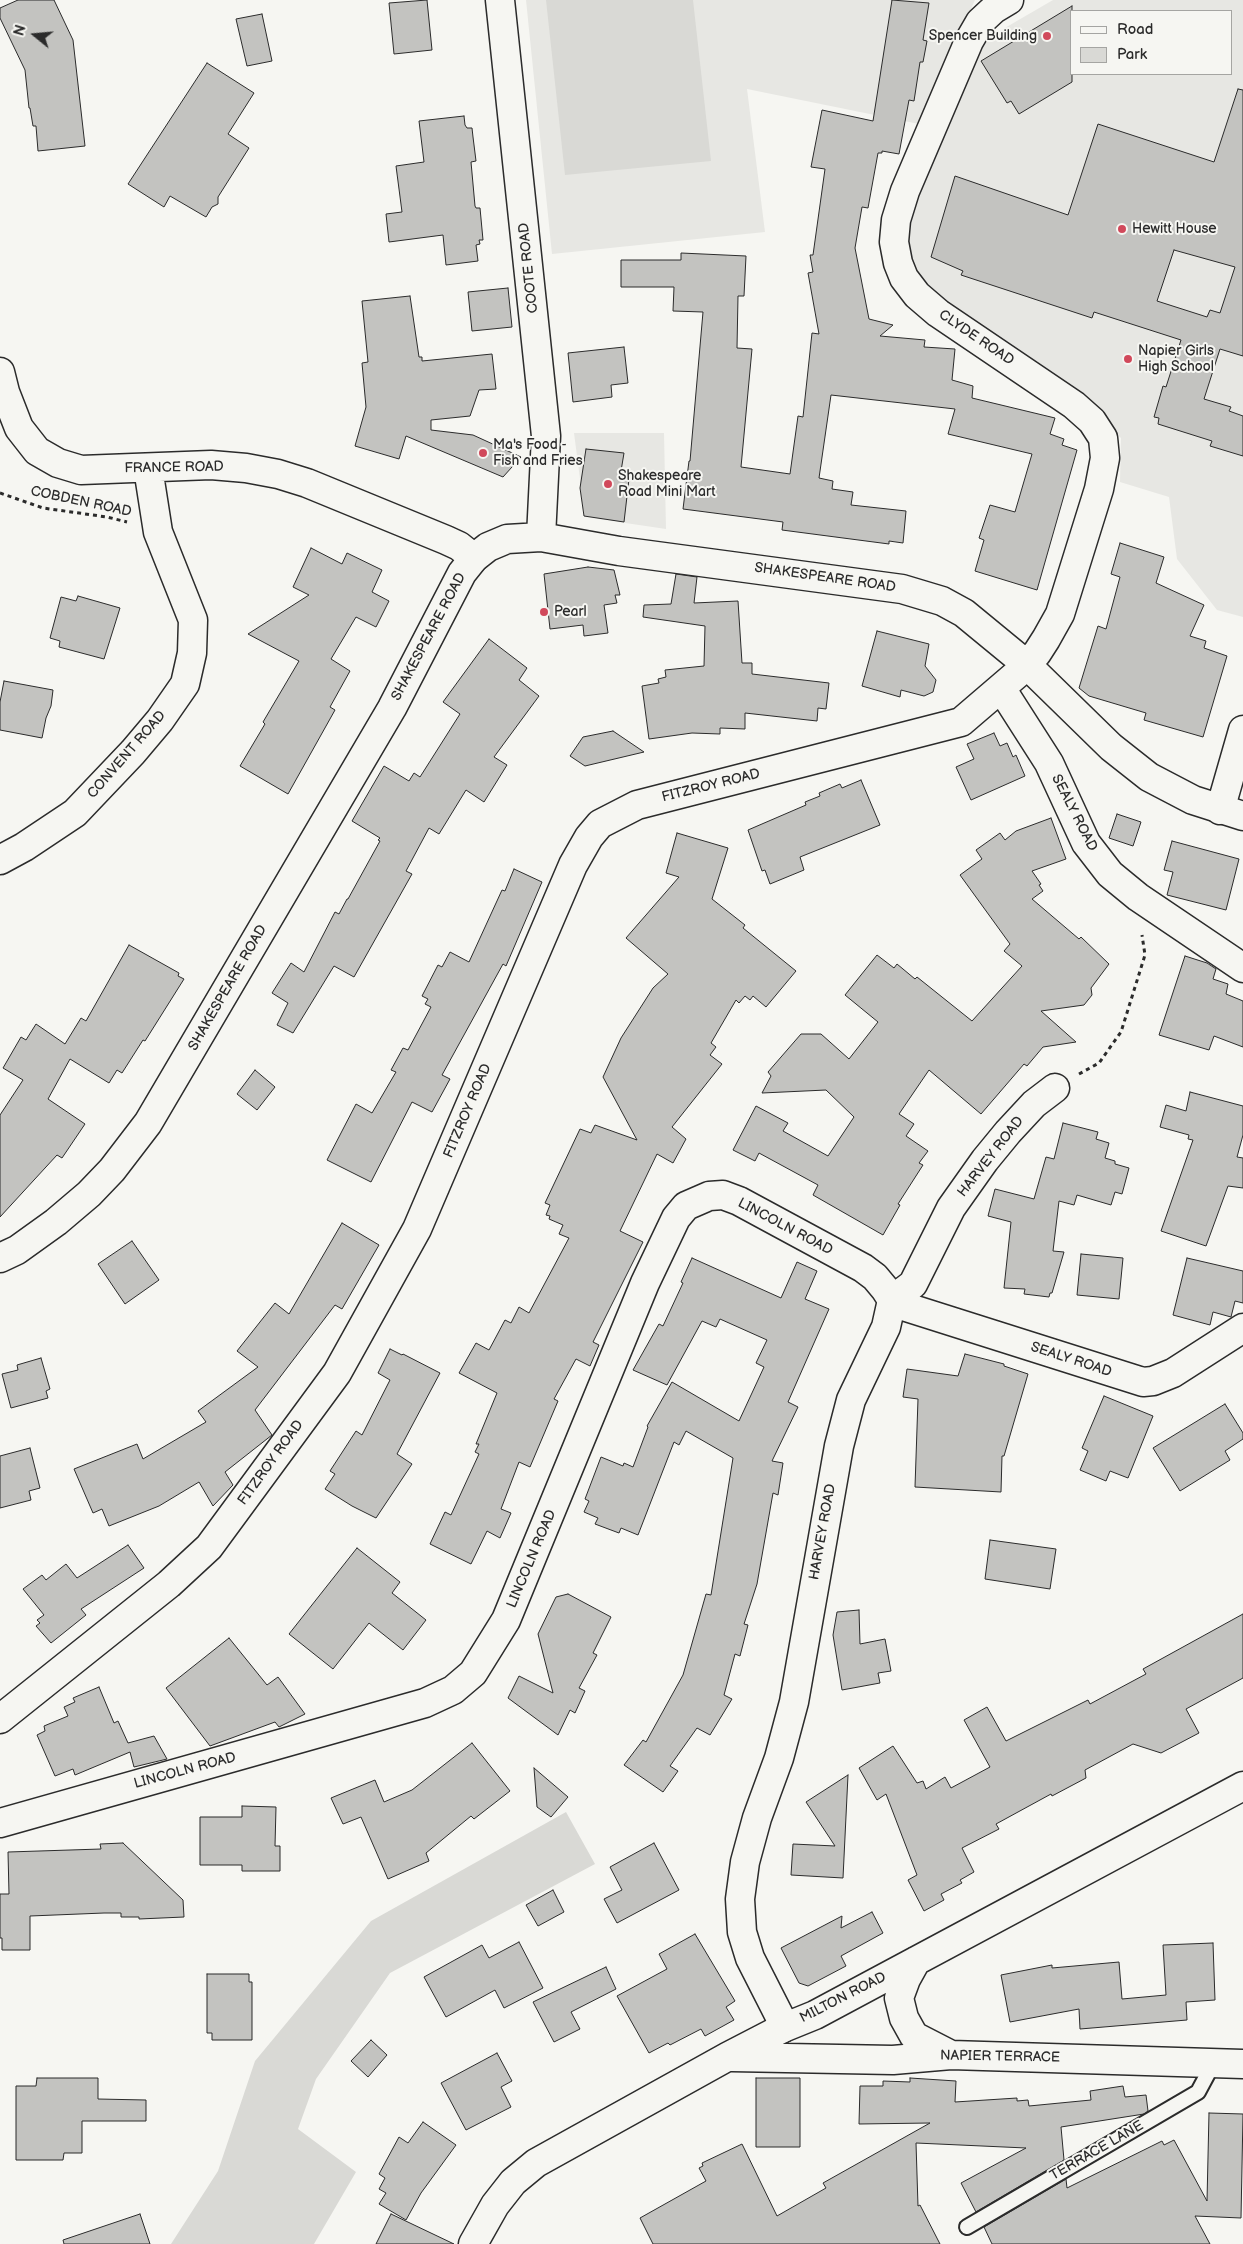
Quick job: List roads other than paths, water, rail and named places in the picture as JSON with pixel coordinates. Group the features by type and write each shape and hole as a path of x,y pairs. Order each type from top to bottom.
{"street":[{"name":"COOTE ROAD","path":"500,0 546,436 540,537"},
{"name":"CLYDE ROAD","path":"1009,0 994,9 980,22 969,41 905,191 896,220 894,242 898,263 904,278 917,295 938,313 1074,405 1092,421 1103,438 1105,458 1098,489 1060,614 1046,639 1026,664"},
{"name":"FRANCE ROAD","path":"0,372 5,392 19,428 37,451 58,463 82,470 211,465 246,468 278,474 307,483 459,546 474,558"},
{"name":"CONVENT ROAD","path":"0,860 24,847 75,813 133,752 160,720 185,684 192,653 193,620 158,532 148,468"},
{"name":"SHAKESPEARE ROAD","path":"0,1258 17,1250 56,1222 89,1194 112,1170 148,1124 392,708 462,573 474,558 488,547 507,539 540,537 628,552 902,589 942,600 964,613 1026,664 1111,747 1150,777 1193,800 1232,813"},
{"name":"FITZROY ROAD","path":"0,1719 169,1584 209,1547 337,1373 417,1229 573,865 589,837 600,824 637,805 961,722 1026,664"},
{"name":"SEALY ROAD","path":"1001,688 1049,764 1086,842 1110,874 1138,898 1243,968"},
{"path":"1232,813 1243,730"},
{"name":"HARVEY ROAD","path":"783,2028 779,2015 750,1958 742,1932 740,1899 745,1862 757,1818 779,1758 794,1702 839,1446 852,1400 886,1327 892,1300 913,1284 951,1208 985,1160 1008,1132 1034,1104 1055,1088"},
{"name":"LINCOLN ROAD","path":"0,1823 425,1703 453,1690 473,1673 506,1620 668,1234 681,1212 698,1199 709,1196 723,1196 739,1201 863,1268 886,1289 892,1300"},
{"name":"SEALY ROAD","path":"892,1300 903,1306 1143,1382 1153,1381 1173,1373 1243,1328"},
{"name":"MILTON ROAD","path":"472,2244 495,2205 513,2182 536,2163 727,2057 783,2028 815,2015 1243,1786"},
{"path":"916,1961 906,1979 899,1998 904,2018 914,2036 951,2055"},
{"name":"NAPIER TERRACE","path":"727,2057 893,2060 951,2055 1243,2064"}],"lane":[{"name":"TERRACE LANE","path":"967,2227 1198,2092 1213,2064"}],"place":[{"name":"Spencer Building","path":"1047,36"},
{"name":"Hewitt House","path":"1122,229"},
{"name":"Napier Girls High School","path":"1128,359"},
{"name":"Ma's Food - Fish and Fries","path":"483,453"},
{"name":"Shakespeare Road Mini Mart","path":"608,484"},
{"name":"Pearl","path":"544,612"}]}
